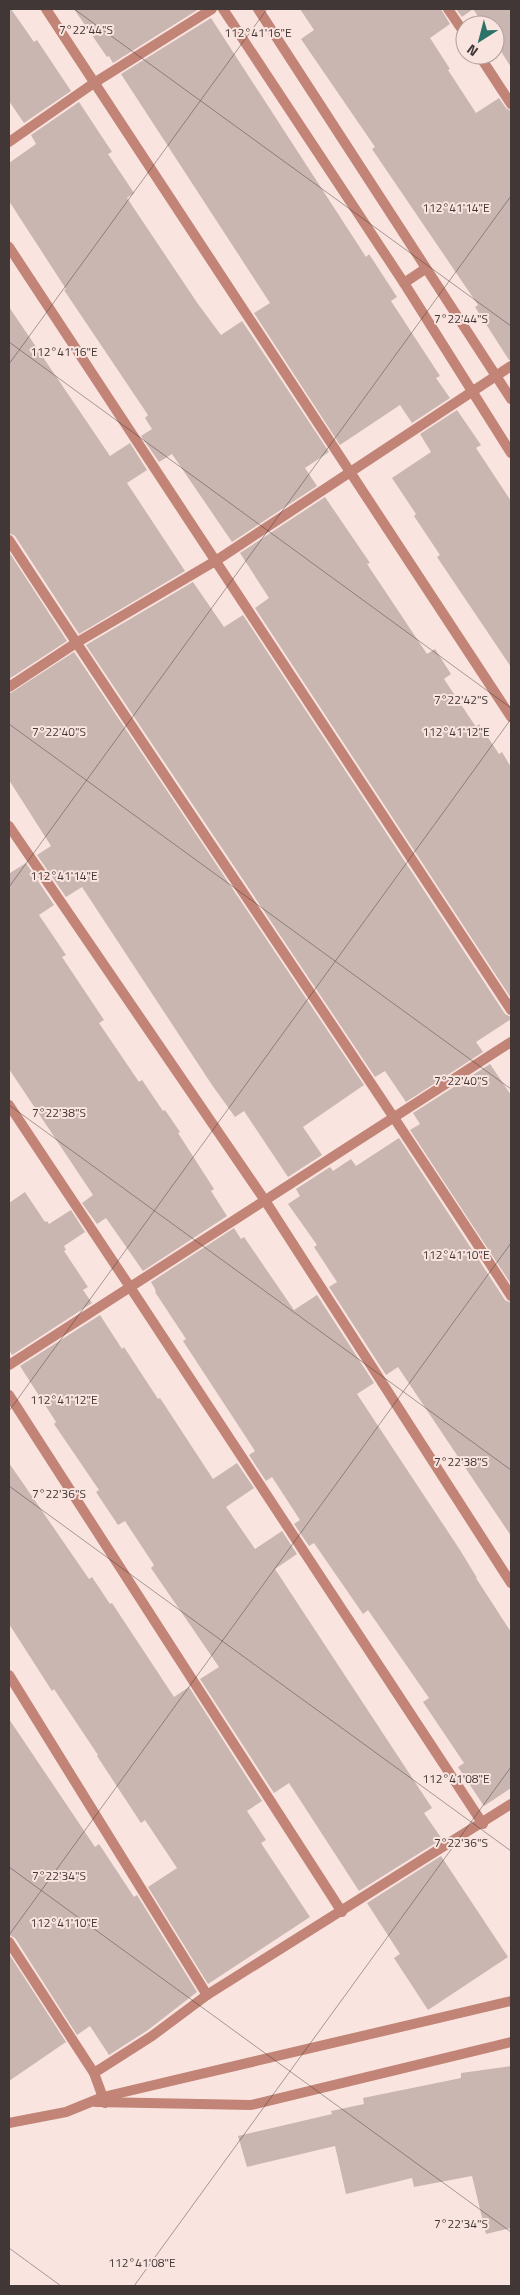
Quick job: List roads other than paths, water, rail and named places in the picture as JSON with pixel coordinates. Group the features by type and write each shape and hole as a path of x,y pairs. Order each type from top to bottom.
{"street":[{"path":"46,9 511,717"},
{"path":"9,142 94,83 212,9"},
{"path":"223,9 475,390 511,453"},
{"path":"258,9 494,378 511,399"},
{"path":"486,65 511,104"},
{"path":"9,247 217,560 511,1010"},
{"path":"404,282 426,269"},
{"path":"9,686 76,643 217,560 511,366"},
{"path":"9,540 76,643 395,1116 511,1296"},
{"path":"9,826 266,1202 511,1582"},
{"path":"9,1365 266,1202 511,1042"},
{"path":"9,1105 483,1824"},
{"path":"9,1394 342,1912"},
{"path":"9,1674 207,1995"},
{"path":"94,2073 152,2036 207,1995 483,1824 511,1804"},
{"path":"9,1942 94,2073 104,2100"},
{"path":"9,2123 66,2112 92,2102 511,2001"},
{"path":"104,2100 251,2105 511,2042"}]}
